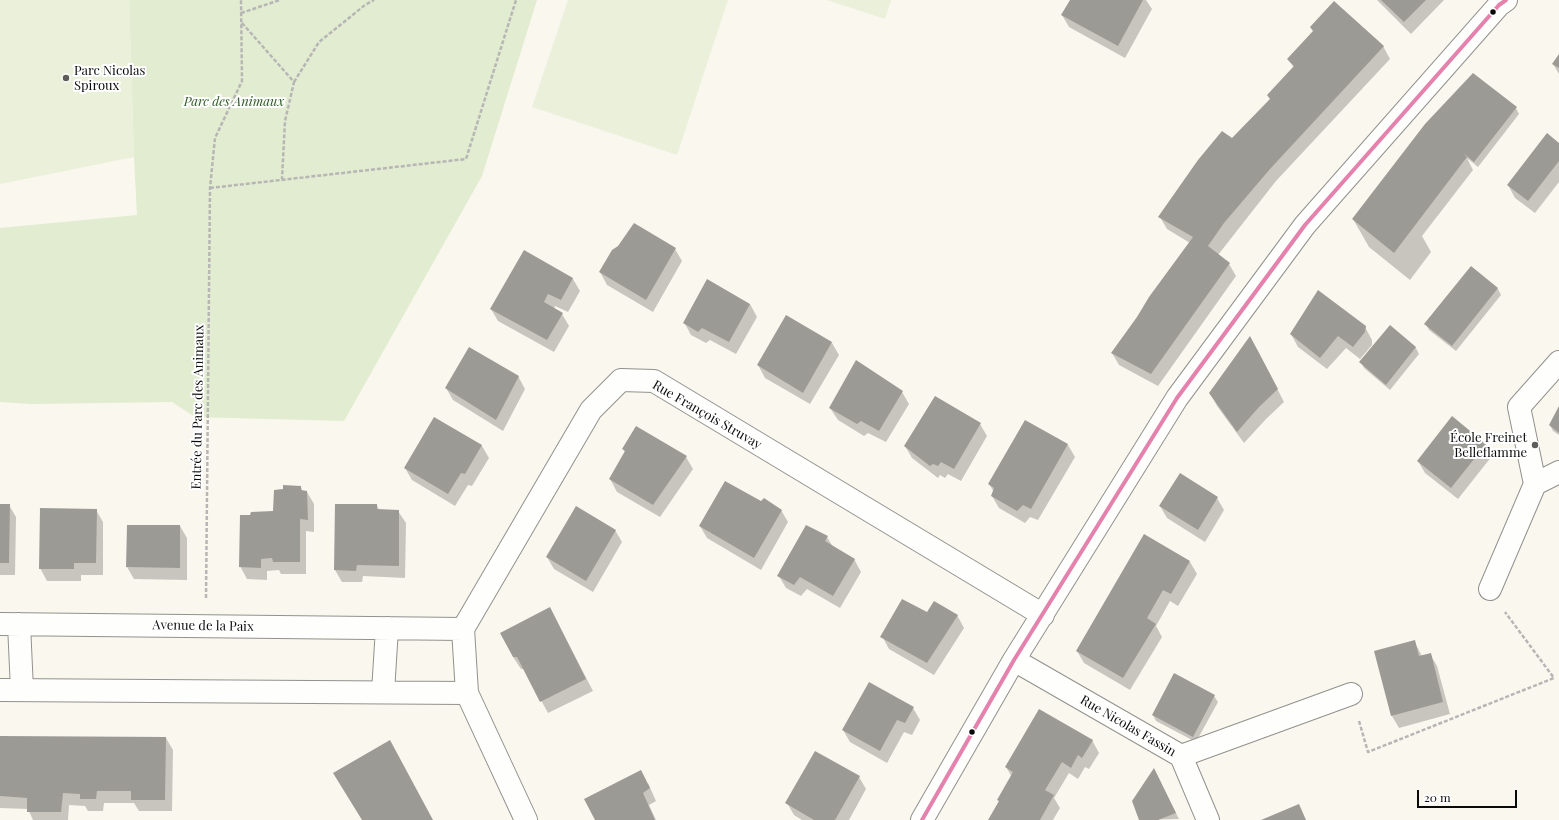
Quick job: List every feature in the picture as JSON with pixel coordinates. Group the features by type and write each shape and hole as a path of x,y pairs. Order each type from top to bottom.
{"street":[{"path":"922,820 1014,660 1044,615 1177,398 1306,225 1499,5 1506,0"},
{"path":"1490,589 1534,484 1519,407 1559,362"},
{"name":"Rue François Struvay","path":"463,629 591,410 621,380 654,381 1044,615"},
{"path":"1534,484 1559,472"},
{"name":"Avenue de la Paix","path":"22,690 10,624 463,629"},
{"path":"384,692 387,628"},
{"path":"463,629 467,693 526,820"},
{"name":"Rue Nicolas Fassin","path":"1014,660 1181,756 1208,820"},
{"path":"0,690 467,693"},
{"path":"1181,756 1351,694"}],"path":[{"name":"Entrée du Parc des Animaux","path":"205,626 210,188 215,138 242,81 241,0"},
{"path":"241,13 280,0"},
{"path":"282,180 285,121 294,82 319,42 365,5 374,0"},
{"path":"210,188 466,159 516,0"},
{"path":"242,23 294,82"},
{"path":"1351,694 1368,752 1554,678 1490,589"}],"green space":[{"name":"Parc Nicolas Spiroux","path":"0,0 129,0 134,157 0,184"},
{"name":"Parc des Animaux","path":"129,0 537,0 482,176 344,421 195,417 172,402 31,404 0,402 0,228 137,215"},
{"path":"568,0 728,0 677,155 532,107"},
{"path":"827,0 891,0 885,19"}],"building":[{"path":"1070,0 1143,0 1118,46 1061,15"},
{"path":"1381,0 1426,0 1404,22"},
{"path":"1334,1 1384,46 1270,169 1224,223 1208,246 1230,263 1151,374 1111,353 1137,317 1149,297 1193,237 1158,217 1198,160 1222,131 1232,138 1270,99 1267,95 1294,66 1287,59 1313,31 1310,27"},
{"path":"1559,54 1559,68 1552,64"},
{"path":"1473,73 1517,107 1474,162 1463,153 1467,157 1394,253 1352,219 1425,124"},
{"path":"1547,133 1559,143 1559,161 1528,201 1507,185"},
{"path":"634,223 676,248 646,300 599,272 612,250 618,246"},
{"path":"524,250 573,278 561,300 548,294 544,302 563,313 547,340 490,309"},
{"path":"1471,266 1498,288 1452,346 1424,324"},
{"path":"707,279 750,304 729,342 702,328 698,332 683,323"},
{"path":"1318,290 1366,326 1365,332 1353,347 1338,336 1320,358 1290,334"},
{"path":"786,315 832,342 803,393 757,365"},
{"path":"1390,325 1416,347 1386,385 1359,362"},
{"path":"1250,336 1278,389 1259,407 1237,432 1209,393"},
{"path":"469,347 519,376 496,420 445,388"},
{"path":"856,360 903,391 879,431 861,421 857,424 829,408"},
{"path":"935,396 981,423 954,469 941,462 938,466 933,464 930,466 904,446"},
{"path":"1559,406 1559,433 1549,425"},
{"path":"1452,416 1486,444 1451,488 1417,461"},
{"path":"434,417 482,445 465,474 461,473 448,494 404,468"},
{"path":"1025,420 1068,444 1031,509 1023,505 1017,511 991,496 994,488 988,484"},
{"path":"636,426 687,456 653,505 609,479 625,451 622,449"},
{"path":"1180,473 1218,497 1198,530 1159,506"},
{"path":"725,481 761,501 764,498 782,510 754,558 699,526"},
{"path":"283,485 301,486 301,490 307,491 308,520 300,519 300,562 273,562 272,558 261,559 261,568 239,567 240,515 250,515 251,512 273,511 274,490 283,489"},
{"path":"0,504 10,504 9,563 0,563"},
{"path":"335,504 377,504 377,509 399,510 399,566 357,565 356,571 334,570"},
{"path":"576,506 616,530 586,581 546,557"},
{"path":"40,508 97,509 96,563 74,563 74,569 39,569"},
{"path":"127,525 180,525 180,568 126,567"},
{"path":"806,525 828,536 825,541 855,559 833,596 800,577 794,585 777,576"},
{"path":"1144,534 1190,561 1171,594 1163,590 1147,618 1156,624 1123,678 1076,651"},
{"path":"902,599 927,612 934,601 958,615 927,663 880,637"},
{"path":"550,607 586,679 540,702 517,657 513,657 500,633"},
{"path":"1415,640 1419,656 1431,653 1443,702 1391,716 1374,651"},
{"path":"1174,673 1215,695 1193,737 1152,715"},
{"path":"869,682 914,707 905,723 897,720 880,751 842,730"},
{"path":"1039,709 1093,740 1082,758 1078,755 1071,768 1062,762 1045,790 1054,795 1040,820 988,820 999,801 997,800 1013,772 1005,767"},
{"path":"0,736 166,737 165,800 131,800 131,791 97,791 96,799 80,799 80,794 63,793 61,812 27,812 27,798 0,796"},
{"path":"390,740 433,820 362,820 333,773"},
{"path":"815,751 860,776 835,820 814,820 785,803"},
{"path":"1154,768 1176,813 1158,820 1139,820 1132,801"},
{"path":"641,770 650,788 643,793 655,820 595,820 584,799"},
{"path":"1299,804 1306,820 1261,820"}],"transit line":[{"path":"922,820 1014,660 1177,398 1305,225 1499,5 1506,0"}],"place":[{"name":"Parc Nicolas Spiroux","path":"66,78"},
{"name":"École Freinet Belleflamme","path":"1535,445"}]}
